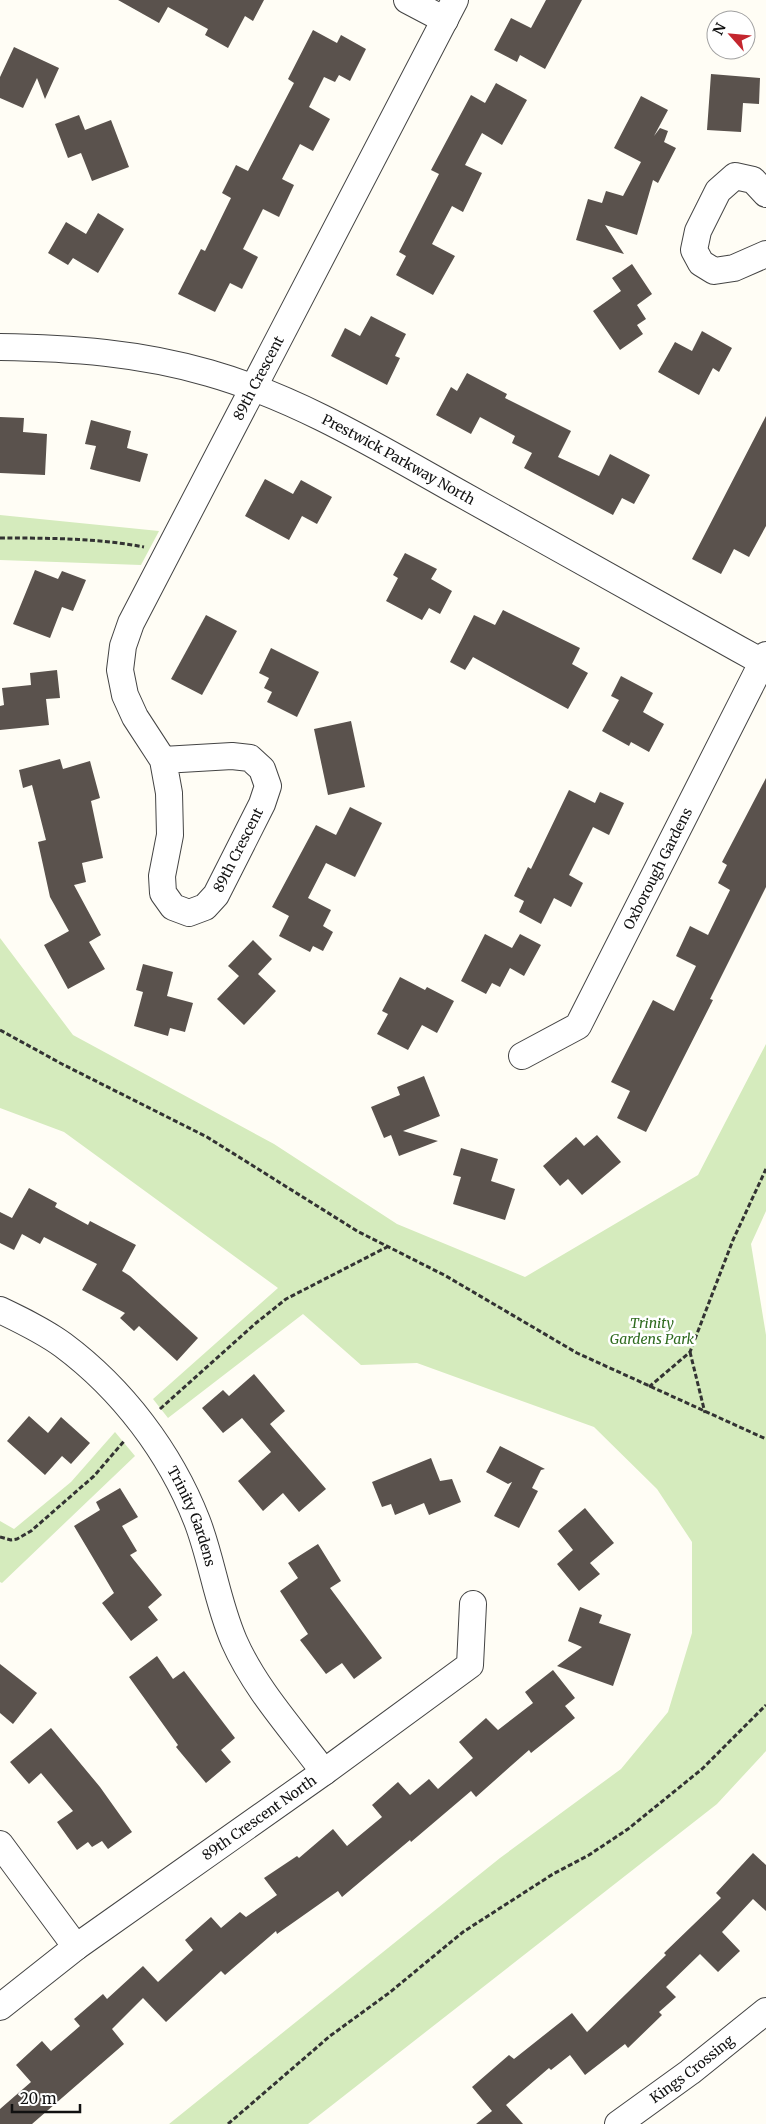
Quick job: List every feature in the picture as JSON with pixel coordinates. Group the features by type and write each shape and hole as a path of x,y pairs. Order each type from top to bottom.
{"street":[{"path":"407,0 450,10"},
{"name":"89th Crescent","path":"163,760 232,756 250,758 262,769 268,786 262,804 216,895 205,907 189,913 173,907 163,893 162,876 170,835 169,793 163,760 135,716 125,695 120,670 123,646 131,623 450,10"},
{"path":"766,194 753,180 735,176 718,190 698,231 694,250 701,263 714,271 734,268 766,254"},
{"name":"Prestwick Parkway North","path":"0,347 64,348 134,355 209,373 253,387 302,407 370,442 765,660"},
{"name":"Oxborough Gardens","path":"522,1056 578,1026 765,660"},
{"name":"Trinity Gardens","path":"0,1310 26,1322 63,1345 95,1373 148,1432 176,1477 197,1522 222,1610 234,1642 255,1680 324,1772"},
{"name":"89th Crescent North","path":"0,2007 76,1948 324,1772 470,1665 473,1604"},
{"path":"0,1844 76,1948"},
{"name":"Kings Crossing","path":"618,2124 764,2018"}],"path":[{"path":"0,538 125,543 147,548 166,556"},
{"path":"0,1030 45,1056 207,1137 357,1230 446,1276 577,1353 649,1388 766,1439"},
{"path":"649,1388 690,1352 733,1240 766,1169"},
{"path":"153,1414 286,1299 388,1246"},
{"path":"690,1352 706,1413"},
{"path":"0,1537 11,1540 17,1539 31,1531 94,1476 130,1434"},
{"path":"228,2124 317,2046 389,1993 463,1932 553,1874 590,1855 643,1817 702,1769 766,1705"}],"green space":[{"path":"0,515 159,531 141,565 0,560"},
{"name":"Trinity Gardens Park","path":"0,938 73,1035 274,1144 397,1224 525,1277 698,1175 766,1044 766,1211 751,1244 766,1335 766,1751 717,1804 308,2124 169,2124 500,1858 621,1769 668,1712 692,1633 692,1542 657,1489 594,1427 417,1363 361,1365 303,1314 168,1418 153,1399 278,1288 64,1132 0,1108"},
{"path":"115,1432 135,1456 2,1583 0,1582 0,1521 14,1529 71,1482"}],"building":[{"path":"118,0 264,0 253,21 245,16 228,48 205,35 208,29 168,7 159,23"},
{"path":"546,0 582,0 545,69 520,55 517,62 494,50 511,18 531,28"},
{"path":"313,30 337,43 341,35 366,49 350,81 339,75 335,82 324,77 309,107 330,119 313,151 300,144 282,179 294,185 279,217 263,209 243,249 258,257 242,289 230,283 215,312 178,294 201,249 205,251 231,198 222,193 236,165 248,171 294,83 288,79"},
{"path":"14,47 59,68 45,99 37,78 23,108 0,98 0,77"},
{"path":"711,74 760,78 759,104 743,103 741,132 707,130"},
{"path":"496,83 527,100 502,145 482,133 465,165 482,173 463,212 452,206 432,244 455,256 433,295 396,275 406,256 399,252 439,174 431,170 471,95 485,103"},
{"path":"641,96 668,110 654,136 660,128 668,131 664,142 676,148 658,183 653,180 637,235 605,225 624,254 576,240 588,199 602,203 606,191 623,196 641,162 614,148"},
{"path":"79,115 85,130 111,120 129,167 92,181 81,153 68,158 55,124"},
{"path":"98,213 124,229 98,273 73,258 68,265 48,253 66,222 86,234"},
{"path":"632,264 652,294 637,305 646,319 637,325 643,334 620,350 593,311 621,291 612,278"},
{"path":"371,316 406,334 395,356 400,358 387,385 331,356 345,328 360,336"},
{"path":"702,331 732,348 719,372 713,368 699,395 658,372 675,342 692,351"},
{"path":"467,373 507,394 505,398 571,431 558,457 599,476 610,454 650,475 634,504 622,498 613,515 524,468 532,453 512,443 515,436 480,417 471,434 436,415 451,387 457,391"},
{"path":"766,416 766,526 749,557 734,549 721,574 692,559"},
{"path":"0,417 24,418 23,432 47,434 45,475 0,473"},
{"path":"91,420 131,431 127,448 148,454 140,482 90,469 96,446 85,444"},
{"path":"265,479 293,494 301,480 332,497 317,524 302,516 289,540 245,516"},
{"path":"405,553 437,569 431,579 452,591 440,614 429,608 422,620 386,601 398,578 393,575"},
{"path":"35,570 58,579 62,571 86,580 73,611 62,607 50,638 13,624"},
{"path":"503,610 580,648 572,664 588,673 568,709 473,657 465,670 450,662 474,615 495,625"},
{"path":"206,615 237,631 202,695 171,679"},
{"path":"271,648 319,672 297,717 267,702 272,692 264,688 269,678 259,673"},
{"path":"57,670 60,698 46,699 49,725 0,730 0,706 4,705 2,688 31,685 30,673"},
{"path":"621,676 653,693 643,712 664,724 649,752 631,742 629,746 602,731 619,700 611,696"},
{"path":"351,721 365,787 328,795 314,729"},
{"path":"60,759 63,769 90,761 100,798 91,801 103,858 82,863 86,882 74,885 101,935 89,942 105,969 68,989 44,945 69,931 50,897 38,842 46,840 32,785 23,788 19,770"},
{"path":"766,778 766,887 710,999 713,1000 646,1132 617,1118 630,1091 611,1082 653,1000 674,1011 696,966 676,956 690,926 708,935 730,890 718,883 727,865 722,862"},
{"path":"569,790 595,803 600,792 624,803 609,835 593,827 569,875 583,883 571,907 554,898 541,924 519,912 524,901 514,896 528,867 531,869"},
{"path":"350,807 382,823 355,877 326,863 308,898 331,910 323,926 333,932 323,951 313,946 310,952 279,936 289,916 272,907 316,825 336,835"},
{"path":"485,934 512,948 520,934 541,945 524,976 510,968 500,987 492,983 486,994 461,981"},
{"path":"253,940 272,959 258,974 276,991 244,1025 217,999 239,976 228,966"},
{"path":"143,964 173,972 167,996 193,1003 185,1032 170,1028 168,1036 134,1026 143,992 136,990"},
{"path":"400,977 425,990 427,987 454,1001 437,1033 422,1025 408,1050 377,1034 388,1014 382,1011"},
{"path":"424,1076 440,1116 403,1131 438,1141 399,1156 391,1135 384,1138 371,1107 400,1095 397,1087"},
{"path":"597,1135 621,1162 582,1195 568,1179 560,1186 543,1166 576,1137 584,1146"},
{"path":"461,1148 498,1159 491,1181 515,1189 505,1220 453,1204 461,1177 453,1175"},
{"path":"29,1188 57,1203 55,1207 88,1225 90,1221 136,1245 122,1271 130,1276 198,1338 177,1361 139,1326 134,1331 120,1318 125,1313 82,1290 97,1264 44,1237 40,1244 22,1234 14,1250 0,1243 0,1212 12,1218"},
{"path":"254,1374 285,1411 270,1424 326,1489 299,1512 283,1493 263,1511 238,1481 271,1452 242,1418 223,1433 202,1408 223,1390 229,1396"},
{"path":"29,1416 48,1433 61,1417 90,1443 71,1464 62,1456 45,1475 7,1441"},
{"path":"500,1446 545,1469 541,1470 532,1488 538,1491 519,1528 494,1516 512,1482 508,1484 486,1472"},
{"path":"431,1458 440,1481 452,1479 461,1502 429,1515 424,1503 395,1515 391,1504 382,1507 372,1482"},
{"path":"120,1488 138,1517 122,1526 137,1551 130,1555 162,1595 148,1607 158,1620 131,1641 102,1603 114,1593 74,1526 100,1510 96,1502"},
{"path":"585,1508 614,1543 590,1563 600,1574 579,1591 557,1564 573,1550 558,1531"},
{"path":"318,1544 341,1581 330,1588 382,1658 354,1679 342,1663 326,1674 300,1640 308,1634 280,1591 298,1578 288,1563"},
{"path":"580,1607 602,1615 599,1623 631,1634 613,1686 557,1666 582,1647 568,1641"},
{"path":"157,1656 173,1679 184,1671 235,1738 221,1750 231,1762 206,1783 176,1747 178,1745 129,1677"},
{"path":"0,1664 37,1693 13,1724 0,1713"},
{"path":"553,1670 575,1698 565,1706 575,1718 531,1753 529,1750 476,1797 471,1791 342,1897 338,1891 277,1934 276,1931 225,1975 221,1971 166,2022 143,1998 112,2029 124,2044 32,2124 0,2124 0,2109 31,2082 16,2065 42,2041 51,2051 80,2026 74,2019 103,1994 107,1999 143,1966 158,1982 193,1950 185,1940 211,1917 221,1928 240,1912 246,1917 277,1895 264,1878 297,1856 299,1858 333,1829 347,1846 382,1817 372,1805 398,1782 410,1795 429,1779 438,1789 473,1758 459,1742 486,1718 498,1730 533,1703 525,1692"},
{"path":"51,1728 100,1787 132,1832 108,1849 102,1841 92,1847 88,1842 77,1850 57,1822 73,1811 41,1773 29,1784 10,1762"},
{"path":"753,1853 766,1865 766,1911 753,1899 722,1932 740,1951 718,1972 700,1954 666,1987 676,1997 659,2012 662,2015 628,2048 625,2044 585,2075 570,2055 551,2070 549,2068 506,2105 523,2124 476,2124 492,2111 472,2087 509,2055 514,2059 572,2013 587,2032 721,1898 716,1893"}]}
